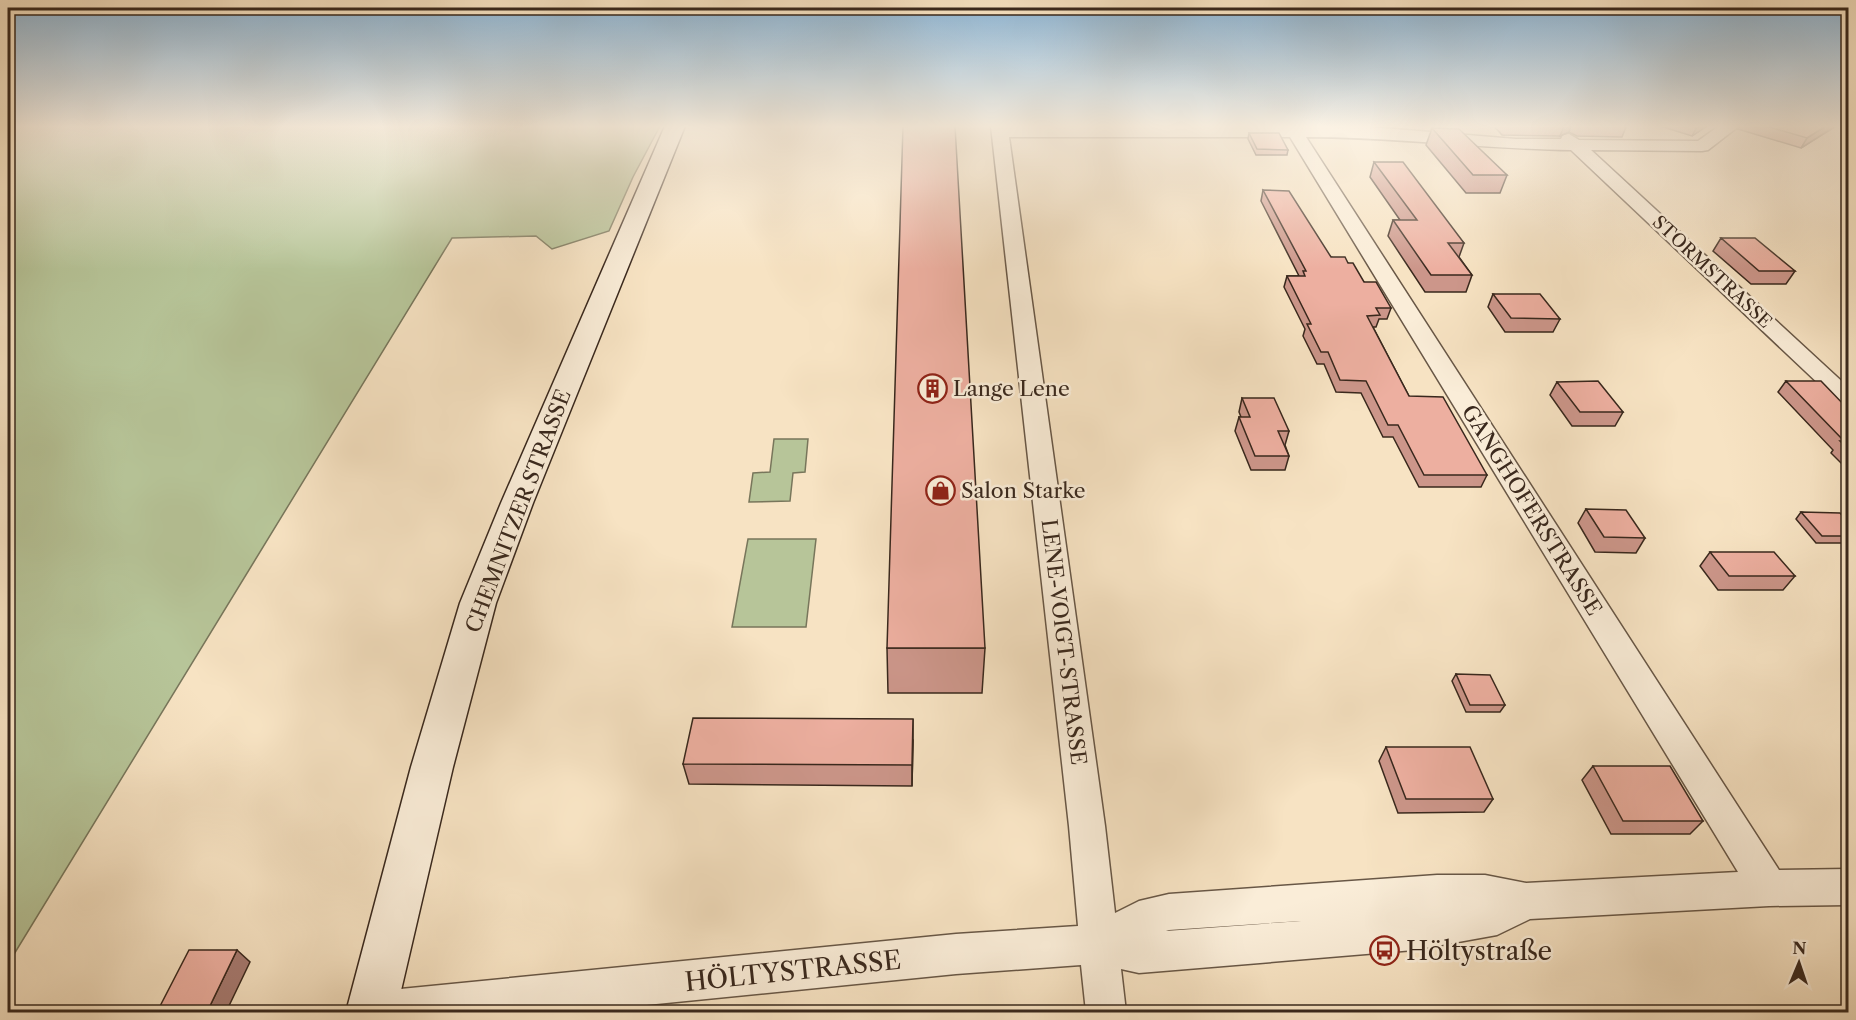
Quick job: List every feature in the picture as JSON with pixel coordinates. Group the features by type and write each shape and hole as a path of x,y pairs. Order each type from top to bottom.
{"main road":[{"name":"CHEMNITZER STRASSE","path":"371,1012 432,767 478,603 517,503 655,174"}],"street":[{"name":"LENE-VOIGT-STRASSE","path":"1005,174 1087,826 1106,1012"},
{"name":"GANGHOFERSTRASSE","path":"1321,174 1769,888"},
{"name":"STORMSTRASSE","path":"1607,174 1848,399"},
{"name":"HÖLTYSTRASSE","path":"380,1012 956,954 1099,944 1139,953 1414,931 1497,916 1526,901 1769,888 1848,887"}],"green space":[{"path":"8,174 635,174 609,231 552,249 536,236 452,238 8,964"},
{"path":"774,439 808,439 805,472 793,473 790,501 749,502 753,473 770,472"},
{"path":"748,539 816,539 806,627 732,627"}],"building":[{"name":"Lange Lene","path":"902,174 958,174 985,648 887,648"},
{"path":"1383,174 1412,174 1464,243 1448,243 1472,275 1431,275 1393,220 1417,220"},
{"path":"1472,174 1507,175 1473,175"},
{"path":"1263,190 1289,191 1331,257 1345,257 1348,263 1353,263 1364,282 1376,282 1391,308 1376,308 1380,315 1367,316 1409,396 1443,397 1487,475 1424,475 1398,425 1388,425 1366,381 1340,380 1328,352 1321,352 1307,324 1311,324 1287,276 1305,276 1303,271 1306,271"},
{"path":"1721,238 1755,238 1795,271 1759,271"},
{"path":"1493,294 1540,294 1560,319 1511,318"},
{"path":"1598,381 1623,412 1580,412 1557,382"},
{"path":"1786,381 1821,381 1848,409 1848,449 1840,441 1844,441"},
{"path":"1242,398 1274,398 1289,431 1278,431 1289,456 1255,456 1239,417 1250,417"},
{"path":"1586,509 1626,510 1645,538 1604,537"},
{"path":"1801,512 1840,513 1848,522 1848,536 1822,536"},
{"path":"1710,552 1774,552 1795,576 1729,576"},
{"path":"1456,674 1490,675 1505,705 1470,705"},
{"path":"693,718 913,719 912,765 683,764"},
{"path":"1386,747 1470,747 1493,799 1406,799"},
{"path":"1593,766 1670,766 1703,821 1623,821"},
{"path":"189,950 237,950 207,1012 157,1012"}],"place":[{"name":"Lange Lene","path":"932,388"},
{"name":"Salon Starke","path":"940,490"},
{"name":"Höltystraße","path":"1385,951"}]}
